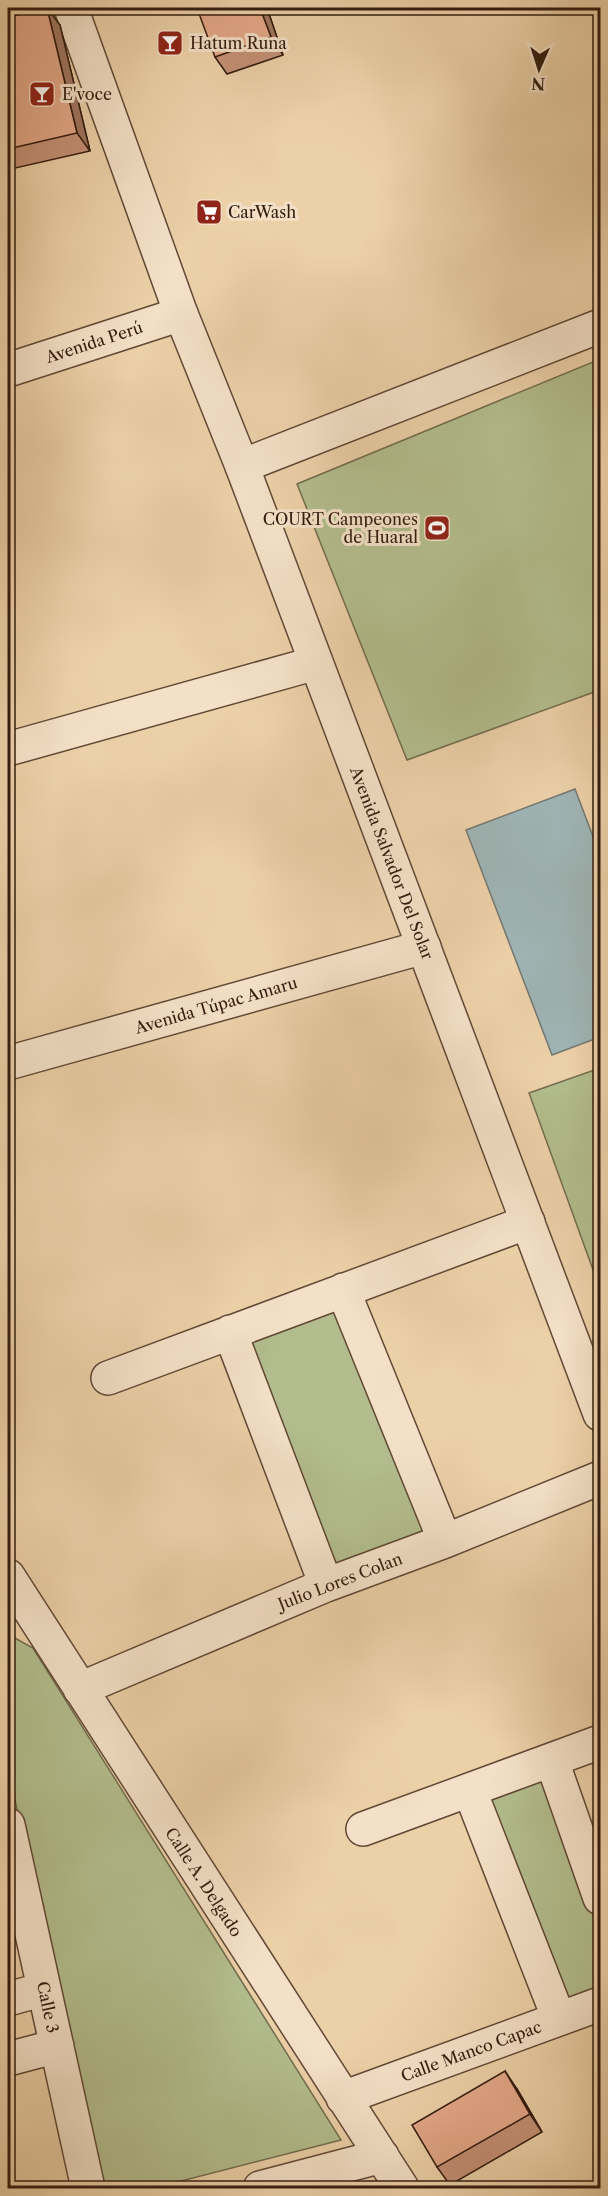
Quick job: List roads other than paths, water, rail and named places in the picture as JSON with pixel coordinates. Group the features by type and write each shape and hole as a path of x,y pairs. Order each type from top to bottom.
{"street":[{"name":"Avenida Salvador Del Solar","path":"71,8 181,314 242,466 600,1414"},
{"name":"Avenida Perú","path":"8,370 181,314"},
{"path":"242,466 600,326"},
{"path":"8,749 316,663"},
{"name":"Avenida Túpac Amaru","path":"8,1063 424,947"},
{"path":"108,1378 528,1222"},
{"path":"343,1290 445,1541"},
{"path":"230,1332 326,1585"},
{"name":"Julio Lores Colan","path":"80,1689 326,1585 445,1541 600,1478"},
{"name":"Calle A. Delgado","path":"8,1576 402,2188"},
{"path":"363,1829 600,1742"},
{"path":"552,1761 600,1898"},
{"path":"470,1791 559,2019"},
{"name":"Calle 3","path":"8,1825 88,2188"},
{"path":"8,1999 44,1989"},
{"name":"Calle Manco Capac","path":"343,2098 600,2004"},
{"path":"8,2059 57,2046"},
{"path":"260,2188 382,2156"}],"place":[{"name":"Hatum Runa","path":"170,43"},
{"name":"E'voce","path":"42,94"},
{"name":"CarWash","path":"209,212"},
{"name":"COURT Campeones de Huaral","path":"437,528"}]}
